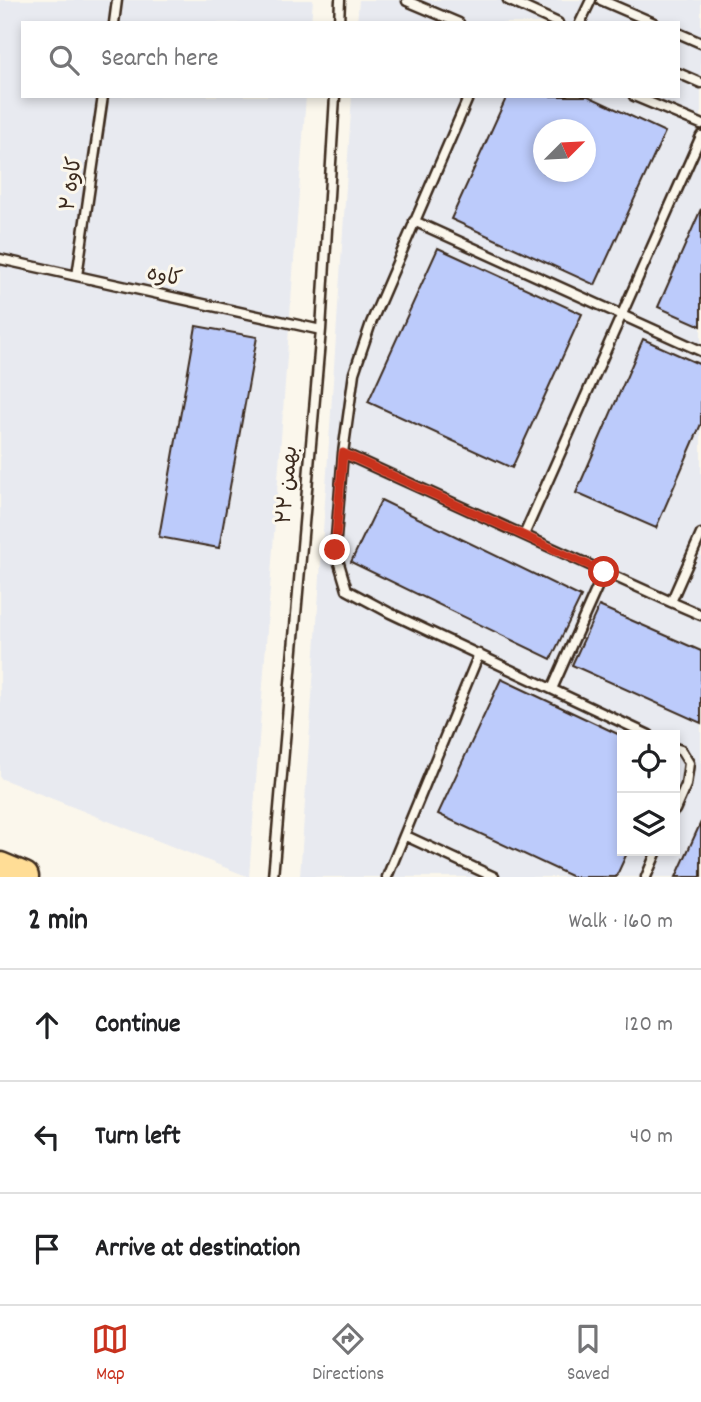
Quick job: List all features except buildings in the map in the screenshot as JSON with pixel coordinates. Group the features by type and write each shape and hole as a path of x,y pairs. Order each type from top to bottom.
{"highway":[{"path":"0,867 24,877"}],"lane":[{"path":"114,21 117,0"},
{"path":"339,21 340,0"},
{"path":"508,0 554,21"},
{"path":"581,21 591,0"},
{"path":"601,0 649,21"},
{"path":"407,1 454,21"},
{"path":"680,34 701,43"},
{"path":"680,74 701,83"},
{"name":"کاوه ۲","path":"77,276 103,98"},
{"name":"۲۲ بهمن","path":"273,877 321,330 335,98"},
{"path":"468,98 371,323 354,373 343,453 335,550 347,590 390,613 638,730"},
{"path":"639,98 701,124"},
{"path":"524,535 701,136"},
{"path":"414,220 701,351"},
{"name":"کاوه","path":"0,259 321,330"},
{"path":"343,453 701,615"},
{"path":"671,602 701,534"},
{"path":"552,689 604,572"},
{"path":"387,877 479,653"},
{"path":"680,750 689,763 680,798"},
{"path":"406,836 494,877"},
{"path":"646,877 655,856"}],"shaded area":[{"path":"0,0 313,0 311,21 21,21 21,98 306,98 249,877 0,778"},
{"path":"359,0 701,0 701,877 300,877 352,98 680,98 680,21 357,21"}],"route":[{"path":"335,550 343,453 604,572"}]}
